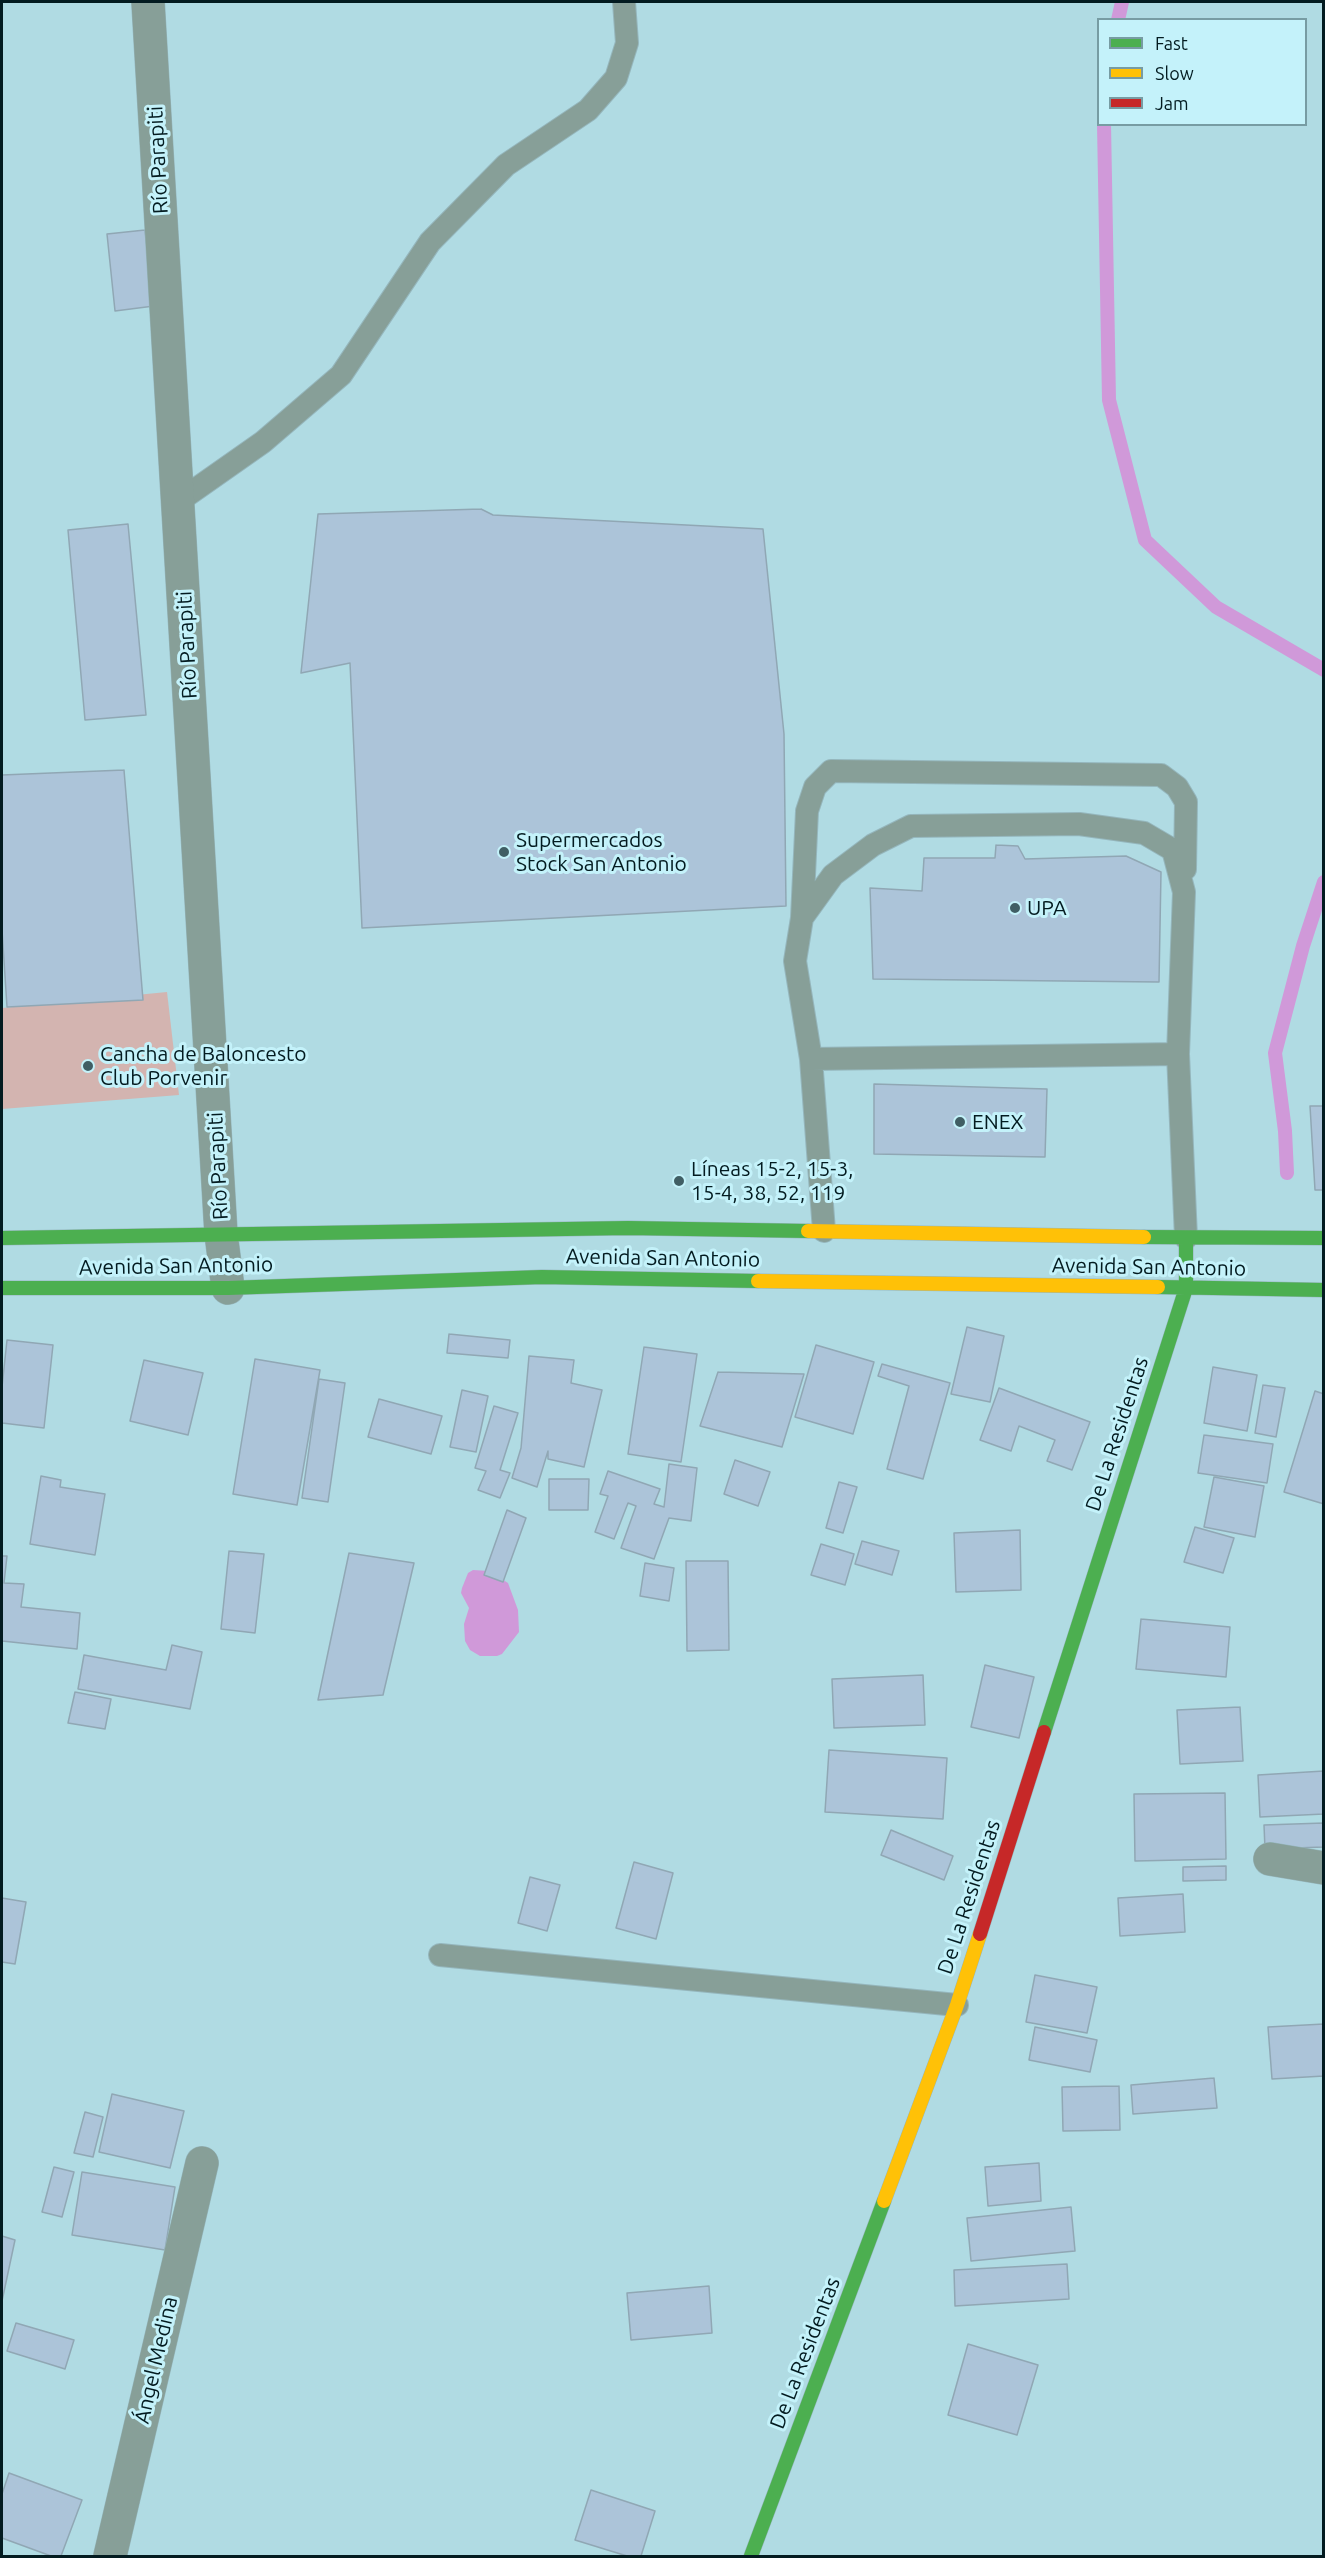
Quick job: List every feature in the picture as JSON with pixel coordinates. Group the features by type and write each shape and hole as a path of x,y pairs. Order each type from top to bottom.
{"main road":[{"name":"Avenida San Antonio","path":"2,1238 606,1228 1186,1238 1323,1238"},
{"name":"De La Residentas","path":"751,2556 957,2005 1186,1288 1186,1238"},
{"name":"Avenida San Antonio","path":"2,1288 228,1288 542,1277 1323,1290"}],"street":[{"name":"Río Parapiti","path":"148,2 222,1234 228,1288"},
{"path":"1270,1859 1323,1868"},
{"name":"Ángel Medina","path":"110,2556 202,2163"}],"lane":[{"path":"179,501 263,442 341,375 430,242 506,165 588,110 616,78 627,43 624,2"},
{"path":"824,1231 811,1059 795,961 802,918 807,811 815,787 831,771 1161,775 1178,786 1186,802 1178,1054 1186,1238"},
{"path":"802,918 833,875 873,845 911,826 1079,824 1144,833 1173,849 1184,892"},
{"path":"811,1059 1178,1054"},
{"path":"440,1955 957,2005"}],"shaded area":[{"name":"Cancha de Baloncesto Club Porvenir","path":"167,992 179,1095 2,1109 2,1008"},
{"path":"473,1570 489,1571 508,1583 518,1610 519,1632 502,1654 497,1656 480,1656 470,1650 465,1641 464,1624 469,1608 461,1593 468,1573"}],"building":[{"path":"145,230 154,306 115,311 107,234"},
{"path":"481,509 493,515 763,529 784,734 786,906 362,928 350,663 301,673 318,514"},
{"path":"128,524 146,715 85,720 68,530"},
{"path":"124,770 143,1000 7,1007 2,930 2,775"},
{"name":"UPA","path":"996,845 1018,846 1025,859 1126,856 1161,872 1159,982 873,979 870,888 922,891 924,858 995,858"},
{"name":"ENEX","path":"874,1084 1047,1089 1045,1157 874,1154"},
{"path":"1310,1106 1324,1106 1324,1190 1315,1190"},
{"path":"967,1327 1004,1336 990,1402 951,1394"},
{"path":"449,1334 510,1340 508,1358 447,1353"},
{"path":"7,1340 53,1345 44,1428 2,1423 2,1387"},
{"path":"816,1345 874,1362 853,1434 795,1417"},
{"path":"644,1347 697,1354 681,1462 628,1454"},
{"path":"529,1356 574,1360 571,1383 602,1390 584,1467 548,1459 548,1451 537,1487 512,1478 521,1448"},
{"path":"255,1359 320,1370 297,1505 233,1494"},
{"path":"144,1360 203,1373 188,1435 130,1421"},
{"path":"882,1364 950,1383 923,1479 887,1469 909,1386 878,1376"},
{"path":"1213,1367 1257,1375 1247,1431 1204,1423"},
{"path":"718,1372 804,1374 782,1447 700,1426"},
{"path":"319,1379 345,1383 328,1502 302,1498"},
{"path":"1263,1385 1285,1388 1276,1437 1255,1433"},
{"path":"999,1388 1090,1422 1072,1470 1047,1461 1055,1440 1019,1426 1011,1451 980,1440"},
{"path":"462,1390 488,1396 476,1452 450,1447"},
{"path":"1315,1391 1324,1394 1324,1504 1284,1492"},
{"path":"379,1399 442,1416 431,1454 368,1437"},
{"path":"494,1406 518,1413 500,1470 510,1473 500,1498 478,1490 486,1471 475,1468"},
{"path":"1204,1435 1273,1444 1267,1483 1198,1473"},
{"path":"735,1460 770,1472 758,1506 724,1494"},
{"path":"669,1464 697,1468 691,1521 669,1518 654,1559 621,1548 636,1506 628,1503 614,1539 595,1532 608,1496 600,1494 608,1471 660,1489 654,1504 664,1507"},
{"path":"41,1476 61,1480 60,1487 105,1494 95,1555 30,1544"},
{"path":"1214,1477 1264,1486 1255,1537 1204,1527"},
{"path":"549,1479 589,1479 588,1510 549,1510"},
{"path":"839,1482 857,1487 843,1533 826,1528"},
{"path":"507,1510 526,1518 503,1582 484,1575"},
{"path":"1195,1527 1234,1538 1223,1573 1184,1562"},
{"path":"1020,1530 1021,1590 956,1592 954,1533"},
{"path":"862,1541 899,1551 892,1575 855,1564"},
{"path":"821,1544 854,1554 845,1585 811,1575"},
{"path":"229,1551 264,1554 255,1633 221,1629"},
{"path":"349,1553 414,1563 383,1695 318,1700"},
{"path":"2,1556 7,1556 4,1583 24,1584 21,1607 80,1613 77,1649 2,1641"},
{"path":"686,1561 728,1561 729,1650 687,1651"},
{"path":"645,1563 674,1568 669,1601 640,1596"},
{"path":"1141,1619 1230,1627 1226,1677 1136,1669"},
{"path":"172,1645 202,1652 190,1709 78,1689 84,1655 166,1670"},
{"path":"985,1665 1034,1677 1019,1738 971,1727"},
{"path":"923,1675 925,1725 834,1728 832,1679"},
{"path":"75,1692 111,1699 105,1729 68,1723"},
{"path":"1240,1707 1243,1761 1180,1764 1177,1710"},
{"path":"829,1750 947,1758 943,1819 825,1812"},
{"path":"1324,1771 1324,1814 1260,1817 1258,1775"},
{"path":"1225,1793 1226,1859 1135,1861 1134,1794"},
{"path":"1324,1823 1324,1847 1265,1849 1264,1825"},
{"path":"891,1830 953,1856 944,1880 881,1855"},
{"path":"634,1862 673,1873 656,1939 616,1928"},
{"path":"1226,1866 1226,1880 1183,1881 1183,1867"},
{"path":"530,1877 560,1885 547,1931 518,1923"},
{"path":"1183,1894 1185,1932 1120,1936 1118,1898"},
{"path":"2,1898 26,1902 15,1964 2,1962"},
{"path":"1035,1975 1097,1987 1087,2033 1026,2022"},
{"path":"1324,2024 1324,2076 1272,2079 1268,2027"},
{"path":"1035,2027 1097,2040 1090,2072 1029,2060"},
{"path":"1214,2078 1217,2108 1133,2114 1131,2085"},
{"path":"1119,2086 1120,2130 1063,2131 1062,2087"},
{"path":"112,2094 184,2111 170,2168 99,2152"},
{"path":"85,2112 103,2117 93,2157 74,2153"},
{"path":"1039,2163 1041,2201 988,2206 985,2167"},
{"path":"54,2167 74,2172 62,2217 42,2212"},
{"path":"82,2172 175,2187 165,2250 72,2235"},
{"path":"1071,2207 1075,2251 971,2261 967,2218"},
{"path":"2,2236 15,2240 2,2301"},
{"path":"1067,2264 1069,2299 955,2306 954,2270"},
{"path":"709,2286 712,2333 631,2340 627,2293"},
{"path":"16,2323 74,2340 65,2369 7,2351"},
{"path":"968,2344 1038,2365 1017,2435 948,2415"},
{"path":"9,2473 82,2500 61,2556 51,2556 2,2538 2,2494"},
{"path":"591,2490 655,2511 641,2556 627,2556 575,2540"}],"waterway":[{"path":"1118,18 1122,2"},
{"path":"1104,126 1109,400 1145,540 1216,607 1324,670"},
{"path":"1287,1173 1285,1131 1275,1053 1303,946 1324,882"}],"traffic: fast":[{"path":"2,1238 628,1228 808,1231"},
{"path":"1144,1237 1324,1238"},
{"path":"1044,1732 1186,1288 1186,1238"},
{"path":"2,1288 228,1288 542,1277 758,1281"},
{"path":"1158,1287 1324,1290"},
{"path":"751,2556 884,2201"}],"traffic: slow":[{"path":"808,1231 1144,1237"},
{"path":"758,1281 1158,1287"},
{"path":"884,2201 957,2005 980,1934"}],"traffic: jam":[{"path":"980,1934 1044,1732"}],"place":[{"name":"Supermercados Stock San Antonio","path":"504,852"},
{"name":"UPA","path":"1015,908"},
{"name":"Cancha de Baloncesto Club Porvenir","path":"88,1066"},
{"name":"ENEX","path":"960,1122"},
{"name":"Líneas 15-2, 15-3, 15-4, 38, 52, 119","path":"679,1181"}]}
